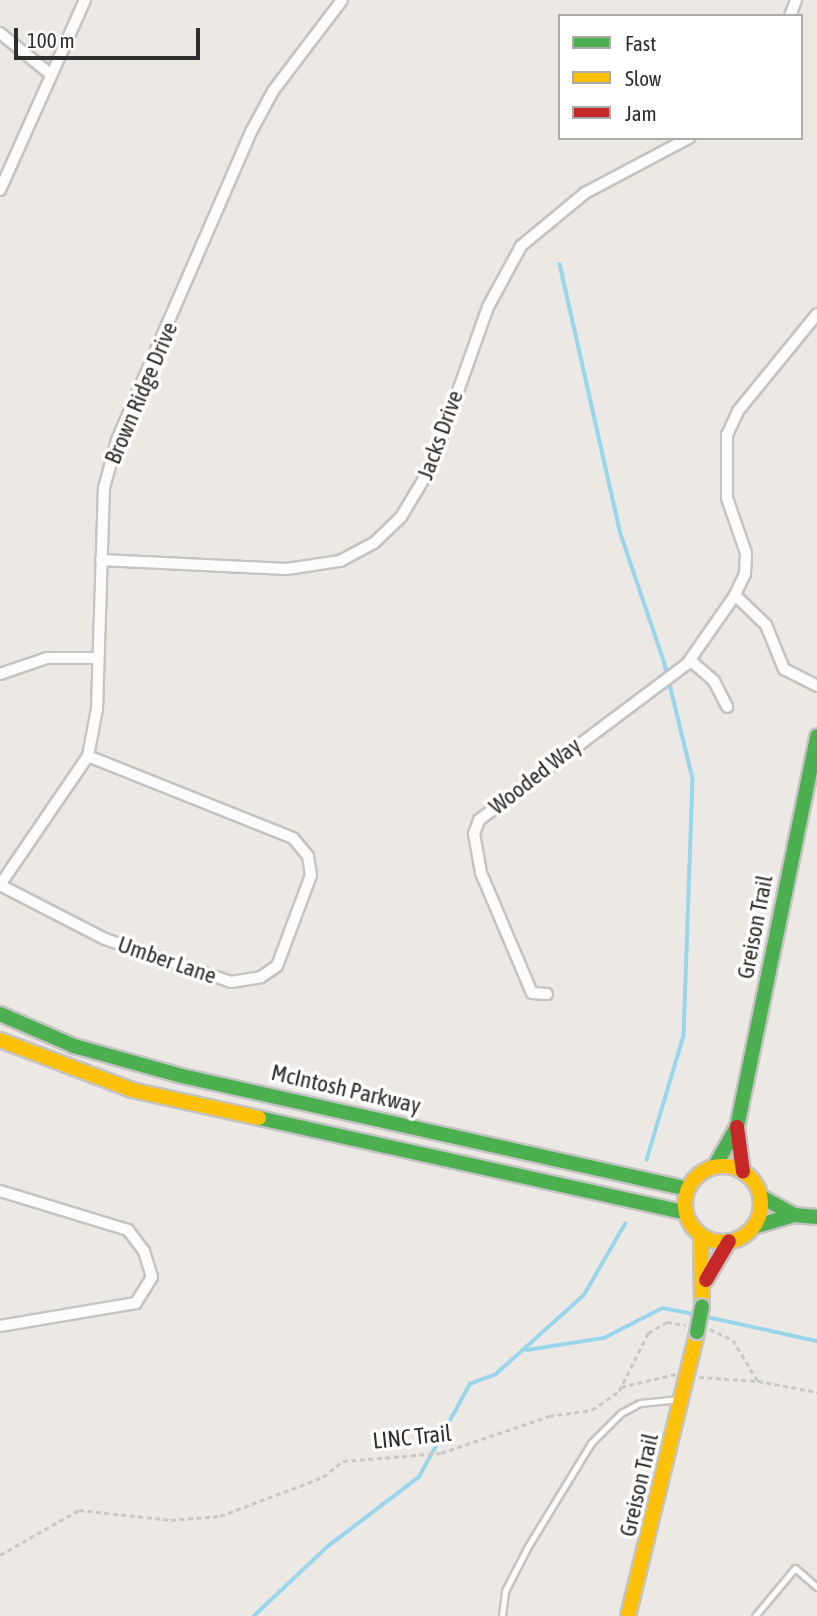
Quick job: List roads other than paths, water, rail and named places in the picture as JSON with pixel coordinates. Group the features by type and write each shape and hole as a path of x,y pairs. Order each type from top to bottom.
{"street":[{"path":"0,190 49,73 85,0"},
{"name":"Brown Ridge Drive","path":"0,885 88,756 98,658 104,488 117,440 252,130 342,0"},
{"path":"0,33 49,73"},
{"name":"Jacks Drive","path":"101,560 287,569 340,561 374,544 401,517 426,475 488,307 521,246 584,194 685,140"},
{"name":"Wooded Way","path":"547,994 532,993 481,873 474,834 479,820 690,660 734,595 746,553 727,498 727,435 737,411 817,314"},
{"path":"734,595 766,625 784,670 817,686"},
{"path":"0,674 47,658 98,658"},
{"path":"690,660 715,681 727,707"},
{"name":"Greison Trail","path":"715,1166 737,1127 817,736"},
{"name":"Umber Lane","path":"0,885 105,939 231,982 261,977 277,966 311,875 308,856 293,838 88,756"},
{"name":"McIntosh Parkway","path":"0,1014 74,1046 182,1076 688,1189"},
{"name":"McIntosh Parkway","path":"0,1040 132,1090 686,1213"},
{"name":"Greison Trail","path":"737,1127 743,1172"},
{"path":"794,1215 760,1196 743,1172 715,1166 688,1189 686,1213 701,1235 729,1241 752,1227 794,1215 817,1217"},
{"path":"0,1191 128,1230 144,1251 152,1277 136,1303 0,1326"},
{"path":"752,1227 760,1196"},
{"name":"Greison Trail","path":"628,1616 698,1329 706,1280 701,1235"},
{"name":"Greison Trail","path":"706,1280 729,1241"}],"lane":[{"path":"502,1616 505,1591 527,1548 591,1443 621,1413 640,1403 682,1399"},
{"path":"755,1616 795,1568 817,1587"}],"waterway":[{"path":"560,264 620,531 665,664 693,779 684,1036 647,1160"},
{"path":"254,1616 327,1547 419,1477 470,1384 496,1374 584,1295 625,1224"},
{"path":"527,1350 604,1338 663,1308 695,1314"},
{"path":"703,1316 817,1341"}]}
